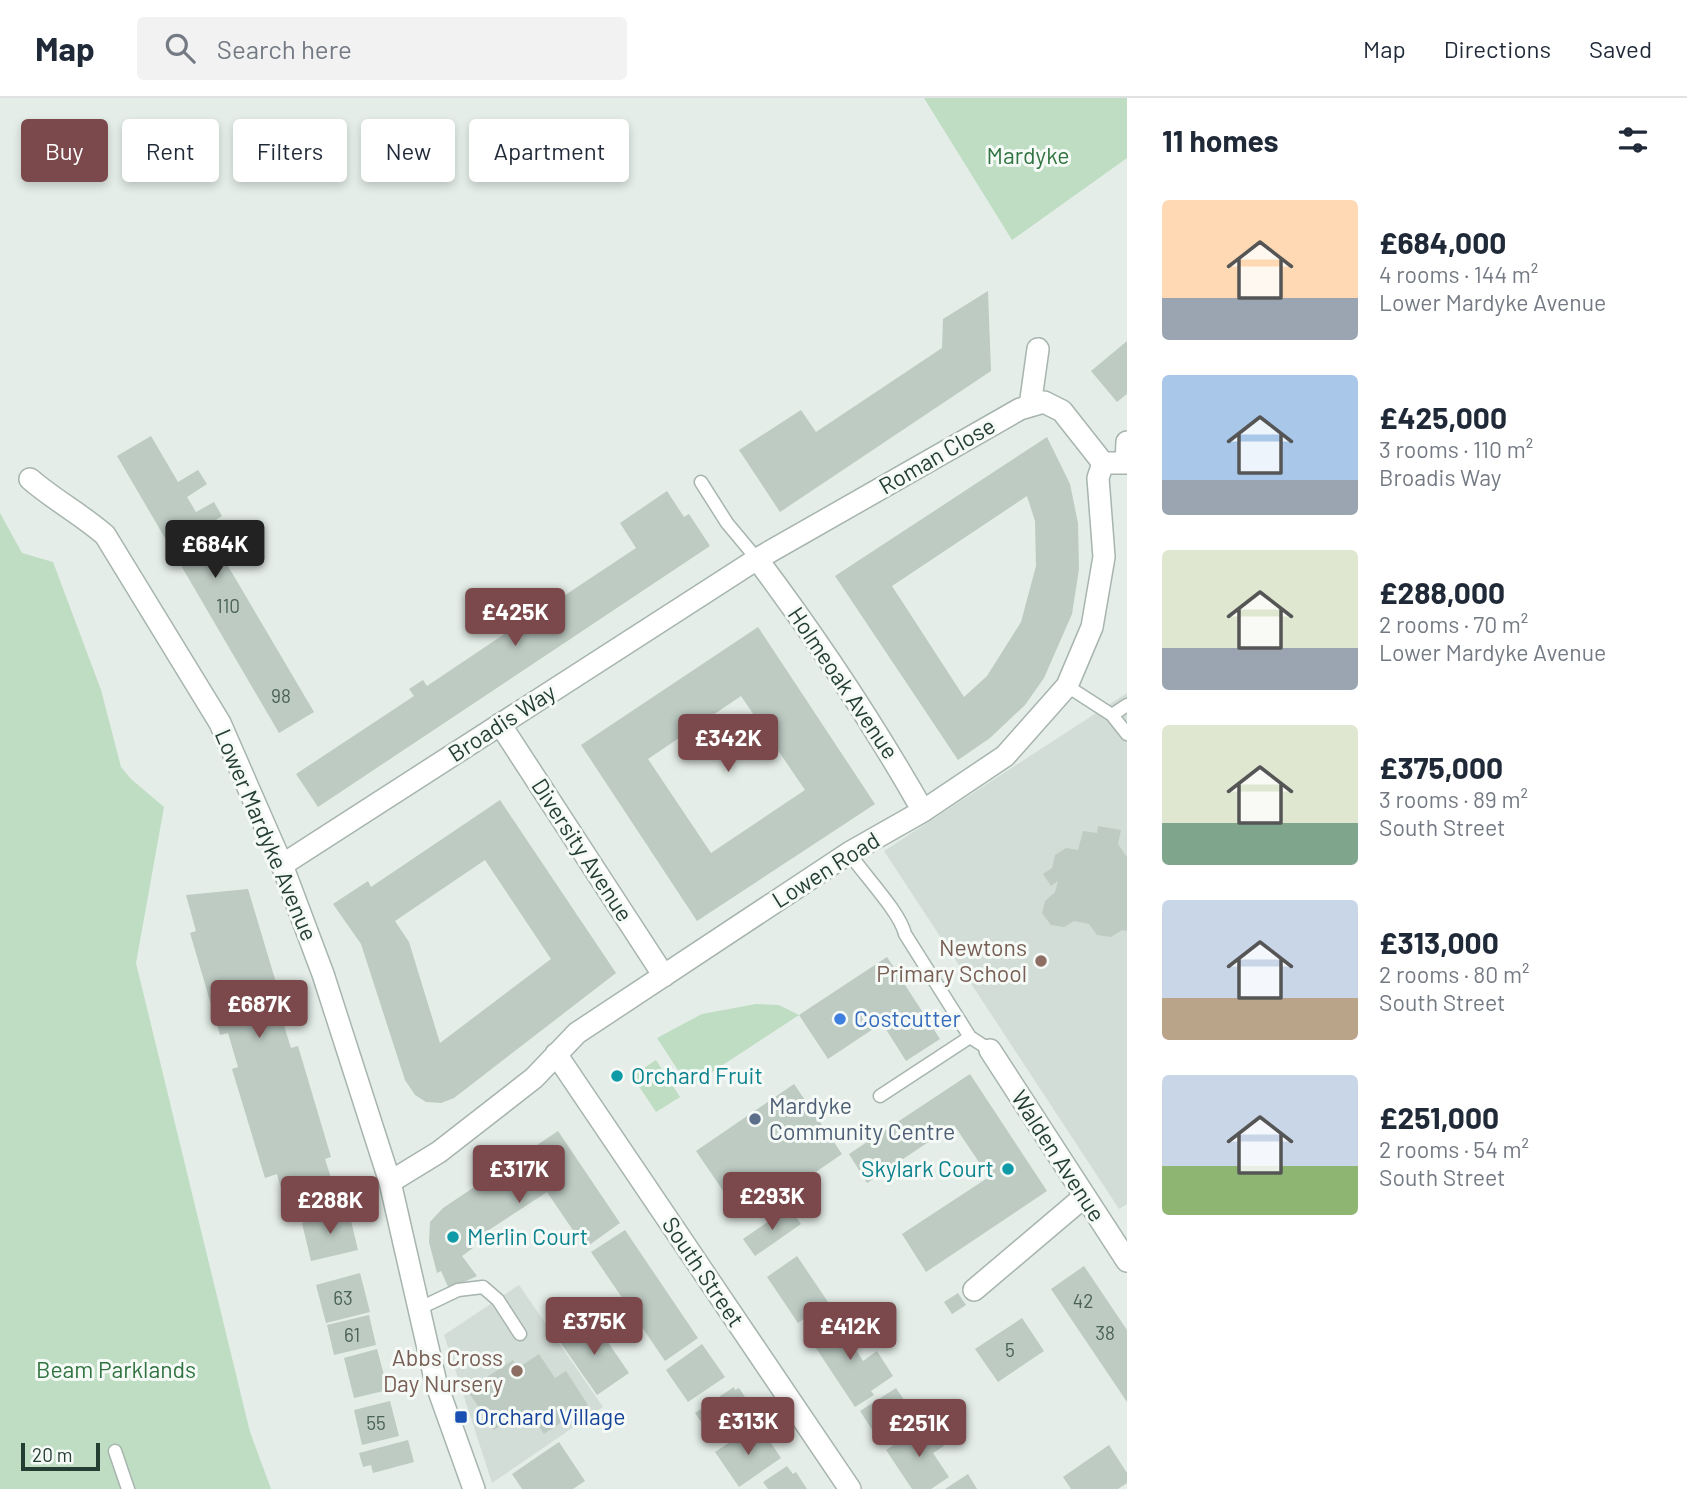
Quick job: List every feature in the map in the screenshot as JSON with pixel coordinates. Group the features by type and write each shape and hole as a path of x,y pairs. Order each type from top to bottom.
{"street":[{"path":"1038,349 1030,406 1044,402 1062,411 1103,463 1126,463 1127,442"},
{"name":"Roman Close","path":"757,559 1020,408 1030,406"},
{"name":"Lowen Road","path":"390,1182 439,1152 534,1077 577,1033 849,853 923,811 1005,756 1067,686 1092,627 1102,583 1104,536 1098,478 1103,463"},
{"name":"Lower Mardyke Avenue","path":"30,479 55,501 85,516 105,535 220,723 282,865 323,974 390,1182 418,1309 448,1422 474,1489"},
{"name":"Broadis Way","path":"282,865 757,559"},
{"name":"Holmeoak Avenue","path":"757,559 821,644 880,734 923,811"},
{"name":"Diversity Avenue","path":"500,724 664,976"},
{"name":"Walden Avenue","path":"990,1050 1127,1261"},
{"name":"South Street","path":"556,1054 850,1489"},
{"path":"974,1290 1085,1196"}],"lane":[{"path":"701,482 727,523 757,559"},
{"path":"1067,686 1112,715 1127,734"},
{"path":"1112,715 1127,705"},
{"path":"849,853 868,881 902,920 905,934 970,1037 990,1050"},
{"path":"880,1097 970,1037"},
{"path":"418,1309 458,1290 483,1287 498,1300 520,1334"},
{"path":"115,1451 128,1489"}],"shaded area":[{"name":"Newtons Primary School","path":"1127,693 1127,1204 1119,1209 884,851"},
{"name":"Abbs Cross Day Nursery","path":"519,1285 603,1407 492,1483 444,1335"}],"green space":[{"name":"Mardyke","path":"924,98 1127,98 1127,158 1012,240"},
{"name":"Beam Parklands","path":"0,513 22,553 53,562 101,690 121,767 164,807 136,963 250,1432 271,1489 0,1489"},
{"path":"756,1004 779,1005 799,1015 689,1087 657,1038 702,1014"},
{"path":"656,1060 680,1097 656,1112 632,1076"}],"building":[{"path":"988,291 991,371 780,512 739,450 801,410 816,432 942,348 943,319"},
{"path":"1127,341 1127,394 1117,402 1091,371"},
{"path":"151,436 178,482 198,470 207,484 187,497 196,512 214,502 222,516 205,527 314,712 279,733 117,456"},
{"path":"1047,437 1070,484 1078,523 1079,569 1072,614 1044,678 1025,705 990,738 958,760 835,576","holes":["1027,496 1035,521 1036,566 1021,622 987,676 964,697 892,586"]},
{"path":"667,491 684,517 689,514 710,546 318,807 296,774 414,696 409,689 423,680 427,686 512,629 508,624 522,615 526,621 636,548 620,523"},
{"path":"758,627 875,804 697,921 581,745","holes":["741,696 805,790 711,853 648,759"]},
{"path":"500,800 616,973 454,1098 441,1103 426,1102 415,1095 405,1080 361,944 333,904 368,881 371,887","holes":["485,860 551,959 440,1043 409,942 395,921"]},
{"name":"Newtons Primary School","path":"1098,826 1121,830 1118,844 1127,857 1127,931 1122,930 1111,937 1097,935 1089,924 1074,921 1064,927 1051,925 1042,913 1045,901 1055,892 1058,881 1051,886 1043,874 1052,868 1055,855 1066,848 1078,850 1083,831 1097,833"},
{"path":"248,889 286,1016 282,1017 286,1032 291,1048 298,1046 331,1157 325,1159 332,1181 283,1195 277,1174 265,1178 232,1069 238,1067 228,1033 220,1035 190,933 196,931 186,895"},
{"path":"887,957 940,1039 906,1061 882,1023 828,1059 799,1015"},
{"name":"Skylark Court","path":"970,1074 1047,1191 926,1272 902,1234 989,1177 954,1125 867,1183 849,1154"},
{"path":"794,1084 842,1154 775,1200 757,1174 726,1195 696,1151"},
{"path":"558,1131 620,1223 585,1248 547,1192 469,1243 473,1248 462,1256 477,1276 449,1289 441,1271 437,1273 429,1242 430,1222 443,1208"},
{"path":"789,1207 801,1224 755,1256 743,1239"},
{"path":"349,1212 358,1250 311,1261 302,1223"},
{"path":"625,1230 698,1338 665,1361 591,1252"},
{"path":"797,1256 828,1302 798,1323 767,1277"},
{"path":"1084,1266 1127,1330 1127,1402 1051,1289"},
{"path":"360,1273 370,1312 326,1323 316,1285"},
{"path":"958,1293 966,1305 952,1314 944,1302"},
{"path":"369,1315 376,1345 334,1355 327,1325"},
{"path":"845,1316 855,1331 847,1336 863,1361 877,1351 893,1376 871,1391 874,1395 855,1407 810,1339"},
{"path":"1022,1318 1044,1351 998,1382 975,1349"},
{"path":"592,1319 629,1373 597,1395 560,1342"},
{"path":"702,1344 725,1377 688,1402 666,1370"},
{"path":"377,1349 388,1390 354,1398 344,1358"},
{"path":"539,1354 555,1378 566,1371 588,1405 544,1434 527,1409 494,1430 467,1390 513,1360 518,1368"},
{"path":"734,1387 735,1390 739,1388 748,1408 751,1406 757,1414 754,1417 756,1420 730,1438 723,1428 711,1436 695,1413"},
{"path":"896,1388 918,1421 882,1445 860,1411"},
{"path":"390,1401 399,1436 362,1445 354,1410"},
{"path":"928,1422 944,1446 933,1453 949,1477 931,1489 912,1489 886,1450"},
{"path":"761,1428 781,1458 739,1487 715,1452 736,1438 740,1443"},
{"path":"408,1440 414,1462 373,1473 371,1465 363,1467 359,1453"},
{"path":"559,1442 585,1481 573,1489 522,1489 512,1474"},
{"path":"1109,1445 1127,1473 1127,1483 1118,1489 1071,1489 1063,1477"},
{"path":"787,1466 793,1474 796,1472 807,1489 768,1489 763,1482"},
{"path":"968,1474 977,1489 945,1489"}],"place":[{"name":"Newtons Primary School","path":"1041,961"},
{"name":"Costcutter","path":"840,1019"},
{"name":"Orchard Fruit","path":"617,1076"},
{"name":"Mardyke Community Centre","path":"755,1119"},
{"name":"Skylark Court","path":"1008,1169"},
{"name":"Merlin Court","path":"453,1237"},
{"name":"Abbs Cross Day Nursery","path":"517,1371"},
{"name":"Orchard Village","path":"461,1417"}]}
